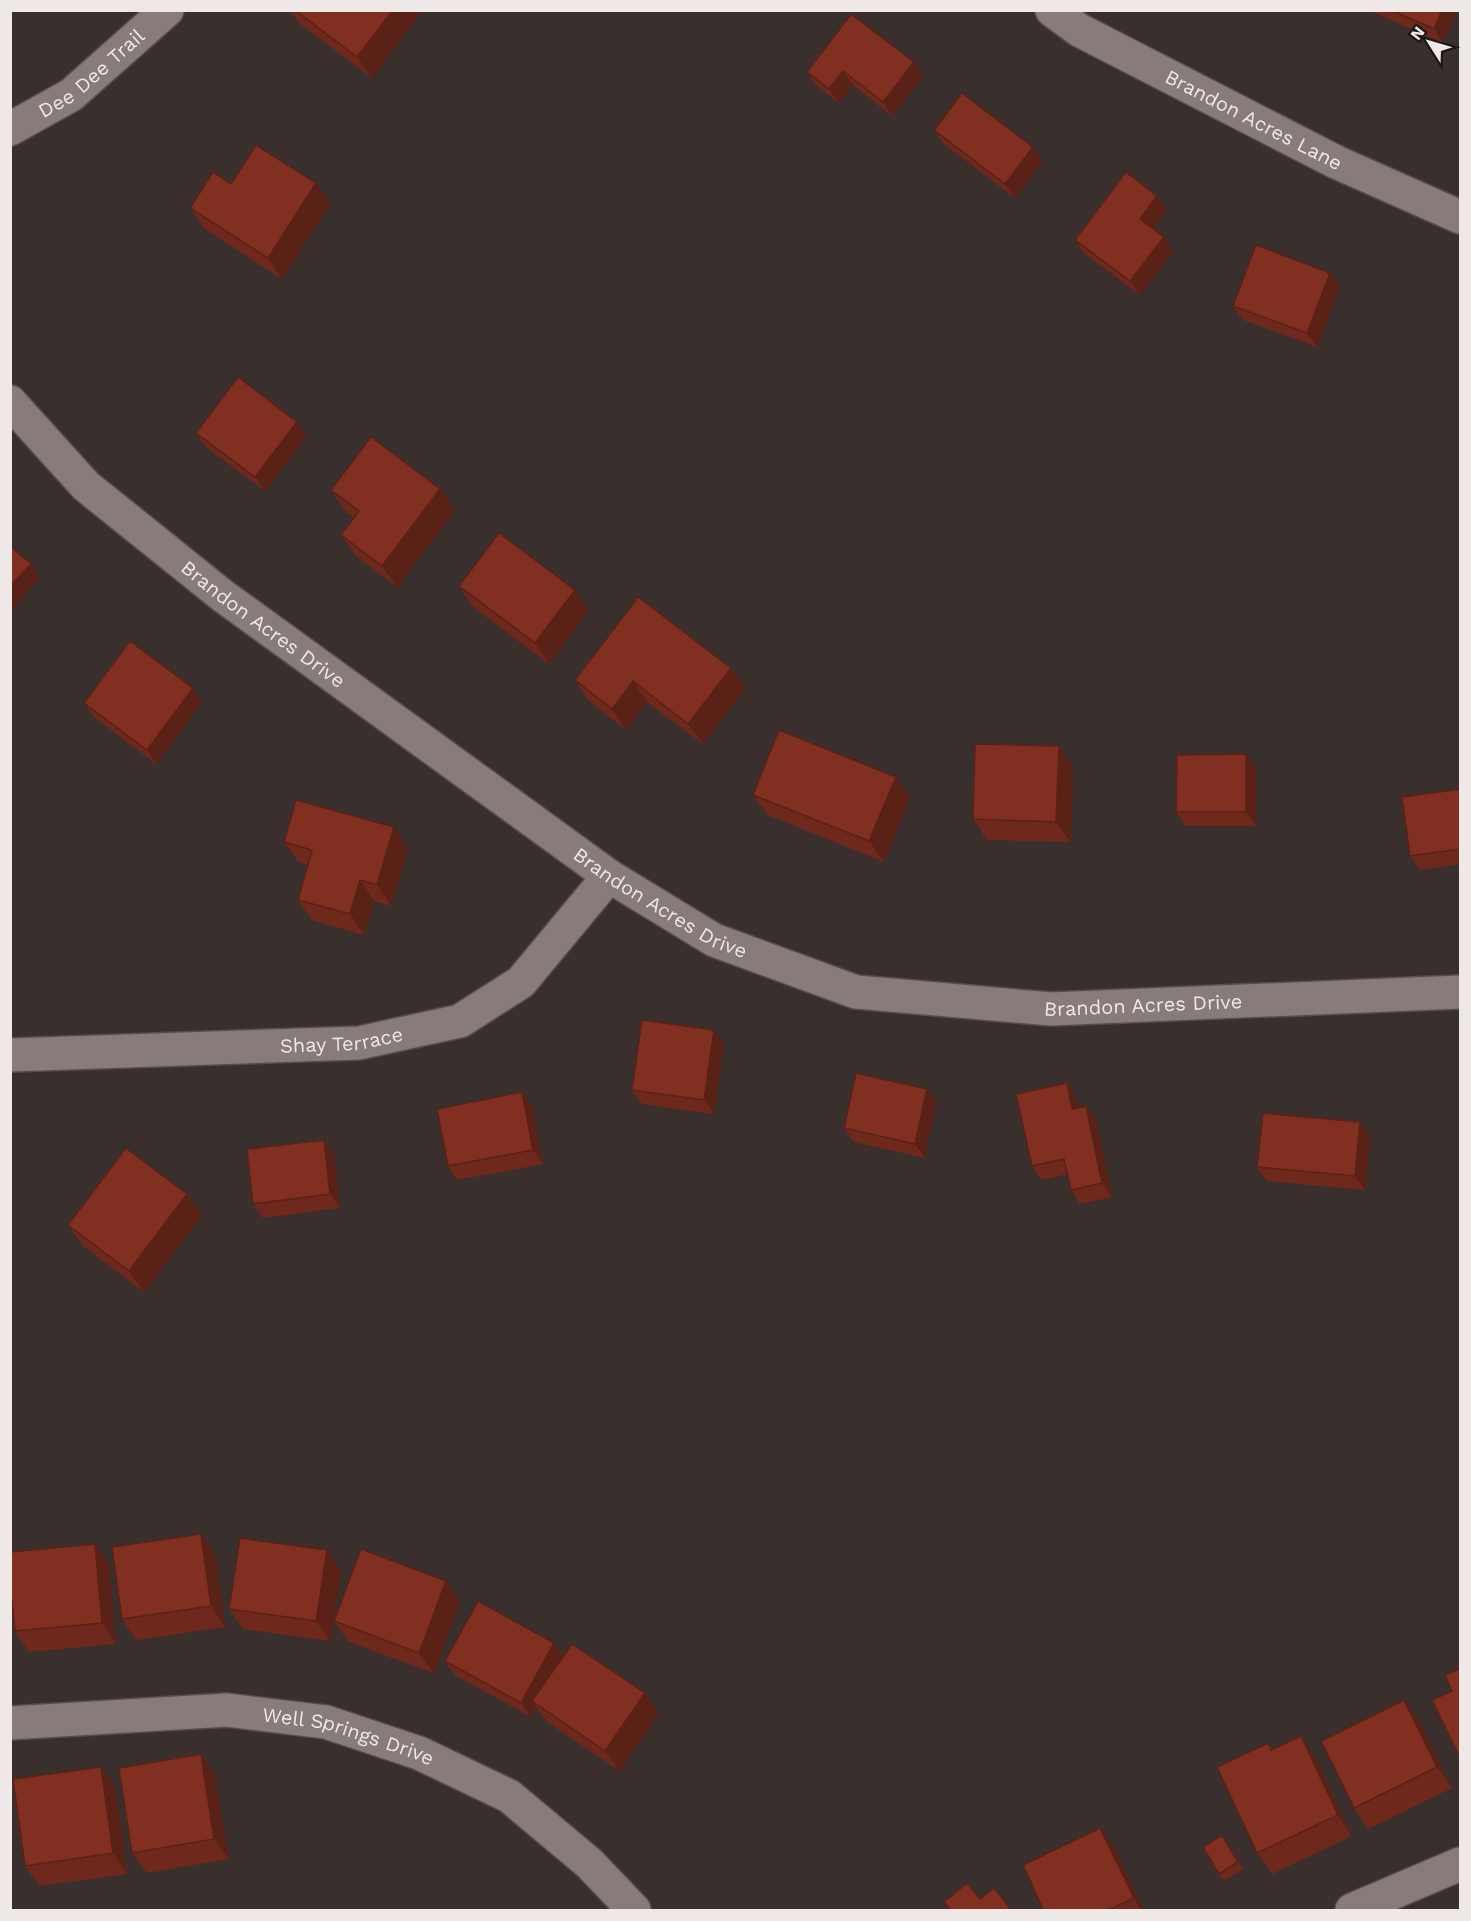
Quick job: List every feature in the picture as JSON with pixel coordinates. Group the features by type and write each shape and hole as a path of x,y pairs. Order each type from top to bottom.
{"street":[{"name":"Dee Dee Trail","path":"10,129 71,94 167,10"},
{"name":"Brandon Acres Lane","path":"1052,10 1079,30 1336,162 1461,216"},
{"name":"Brandon Acres Drive","path":"10,402 86,486 223,597 609,876 714,940 856,992 1051,1009 1461,992"},
{"name":"Shay Terrace","path":"10,1055 359,1043 460,1021 521,982 609,876"},
{"name":"Well Springs Drive","path":"10,1723 226,1710 326,1722 419,1753 509,1796 589,1863 633,1911"},
{"path":"1352,1911 1461,1864"}],"building":[{"path":"295,10 393,10 357,57"},
{"path":"1391,10 1442,10 1434,29"},
{"path":"851,14 914,62 883,102 843,71 829,89 807,72"},
{"path":"962,93 1033,147 1005,184 934,130"},
{"path":"256,145 316,183 268,258 190,208 213,172 231,184"},
{"path":"1126,172 1157,196 1140,219 1164,237 1130,281 1075,240"},
{"path":"1256,245 1330,273 1307,333 1233,306"},
{"path":"238,377 297,422 255,477 196,433"},
{"path":"371,437 440,489 382,566 341,535 359,511 331,490"},
{"path":"499,533 575,590 535,643 459,586"},
{"path":"10,546 31,564 10,586"},
{"path":"638,597 731,668 688,724 633,681 612,709 575,680"},
{"path":"130,641 193,688 147,750 84,703"},
{"path":"779,730 896,777 869,841 753,795"},
{"path":"975,744 1059,746 1056,822 973,819"},
{"path":"1246,754 1246,812 1176,812 1177,755"},
{"path":"1461,789 1461,849 1410,856 1402,797"},
{"path":"296,800 394,827 377,885 360,880 350,914 298,900 312,850 284,842"},
{"path":"642,1020 714,1030 704,1100 632,1090"},
{"path":"856,1073 927,1089 915,1144 844,1128"},
{"path":"1067,1083 1072,1109 1086,1106 1102,1183 1071,1190 1064,1159 1032,1166 1016,1094"},
{"path":"522,1092 533,1150 448,1166 437,1109"},
{"path":"1263,1113 1360,1122 1355,1176 1257,1167"},
{"path":"324,1140 330,1194 253,1204 247,1149"},
{"path":"126,1148 187,1194 129,1271 68,1225"},
{"path":"201,1534 211,1606 122,1619 112,1547"},
{"path":"240,1538 327,1550 316,1621 229,1609"},
{"path":"95,1544 102,1623 15,1631 10,1583 10,1552"},
{"path":"361,1549 446,1581 419,1653 334,1621"},
{"path":"478,1601 554,1643 521,1703 445,1661"},
{"path":"572,1644 645,1693 605,1751 532,1701"},
{"path":"1461,1668 1461,1760 1432,1700 1452,1691 1445,1675"},
{"path":"1404,1700 1437,1767 1354,1808 1321,1741"},
{"path":"1301,1736 1338,1815 1257,1853 1217,1767 1268,1743 1271,1750"},
{"path":"201,1754 214,1839 132,1853 119,1768"},
{"path":"101,1767 113,1853 25,1866 13,1779"},
{"path":"1100,1828 1134,1898 1107,1911 1044,1911 1023,1865"},
{"path":"1222,1835 1238,1862 1219,1874 1203,1847"},
{"path":"967,1883 980,1899 994,1888 1012,1911 951,1911 944,1902"}]}
